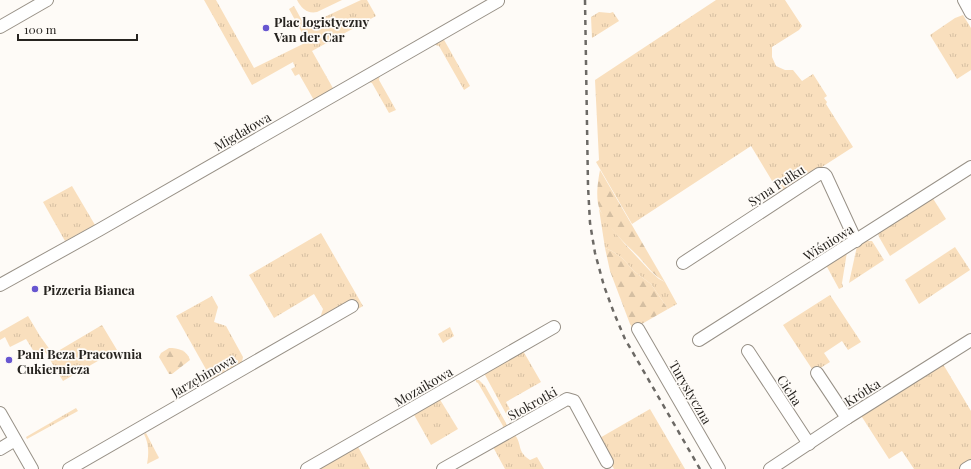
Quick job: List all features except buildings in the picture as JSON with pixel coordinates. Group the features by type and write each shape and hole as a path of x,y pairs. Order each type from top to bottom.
{"street":[{"path":"0,27 47,0"},
{"path":"964,0 971,13"},
{"name":"Migdałowa","path":"0,285 99,230 498,1"},
{"name":"Wiśniowa","path":"699,340 971,167"},
{"name":"Syna Pułku","path":"682,263 818,174 826,176 856,241"},
{"name":"Jarzębinowa","path":"69,469 352,306"},
{"name":"Mozaikowa","path":"306,469 554,327"},
{"name":"Turystyczna","path":"638,329 719,469"},
{"name":"Krótka","path":"770,469 847,418 971,340"},
{"name":"Cicha","path":"748,351 809,444"},
{"path":"817,373 847,418"},
{"name":"Stokrotki","path":"449,468 567,399 574,401 607,462"},
{"path":"0,413 32,469"},
{"path":"0,449 15,440"},
{"path":"966,469 971,466"}],"green space":[{"path":"204,0 216,0 254,68 307,42 289,9 294,6 305,26 361,0 367,0 376,16 312,51 334,90 315,102 299,74 295,76 291,69 295,67 293,62 252,85"},
{"path":"297,0 342,0 317,12 310,12 300,6"},
{"path":"716,0 785,0 802,26 799,30 772,47 772,57 776,66 785,70 793,70 802,81 813,74 827,96 824,98 827,102 826,104 853,147 780,194 751,146 632,224 596,162 599,160 595,80"},
{"path":"599,12 613,12 619,21 592,38 591,17"},
{"path":"963,15 971,28 971,70 957,79 930,35 955,18"},
{"path":"443,38 470,86 464,90 439,46 432,44"},
{"path":"380,74 379,80 396,110 389,113 372,83 365,81"},
{"path":"600,170 665,282 654,274 617,235 603,217 598,206 597,190"},
{"path":"72,186 95,225 65,241 43,202"},
{"path":"932,197 946,219 890,256 879,237 878,232"},
{"path":"599,209 624,243 650,271 665,282 677,304 668,309 651,284 635,272 622,258 605,248"},
{"path":"321,233 363,306 356,310 320,318 323,309 314,294 274,318 249,275"},
{"path":"864,241 872,241 884,260 849,283 857,246"},
{"path":"955,247 970,270 919,304 905,280"},
{"path":"605,248 622,258 635,272 651,284 668,309 633,329 610,271"},
{"path":"847,252 842,283 843,287 839,289 826,265"},
{"path":"830,295 861,342 848,350 842,341 824,353 830,362 814,372 783,325"},
{"path":"212,296 218,307 214,322 226,326 243,357 242,362 212,380 176,316"},
{"path":"28,316 53,354 102,325 117,350 63,381 44,350 36,355 26,339 10,347 5,337 0,340 0,332"},
{"path":"450,327 454,336 443,343 438,334"},
{"path":"169,348 182,350 187,354 190,360 172,374 169,374 159,357 161,353"},
{"path":"522,349 541,382 506,402 515,419 521,419 514,424 510,421 485,375 485,369"},
{"path":"943,364 971,411 971,461 959,469 914,469 902,451 889,459 860,414"},
{"path":"476,380 479,380 485,386 506,423 507,427 502,430 503,426"},
{"path":"439,398 458,429 431,445 413,413"},
{"path":"76,408 78,411 27,439 26,437"},
{"path":"650,409 685,469 614,469 598,439"},
{"path":"146,433 159,458 147,464 148,449 144,434"},
{"path":"514,434 523,454 530,460 537,457 544,469 505,469 493,447"},
{"path":"357,445 370,469 315,469"}],"railway":[{"path":"585,0 588,186 590,223 595,253 604,286 625,339 700,469"}],"place":[{"name":"Plac logistyczny Van der Car","path":"266,28"},
{"name":"Pizzeria Bianca","path":"35,289"},
{"name":"Pani Beza Pracownia Cukiernicza","path":"9,360"}]}
